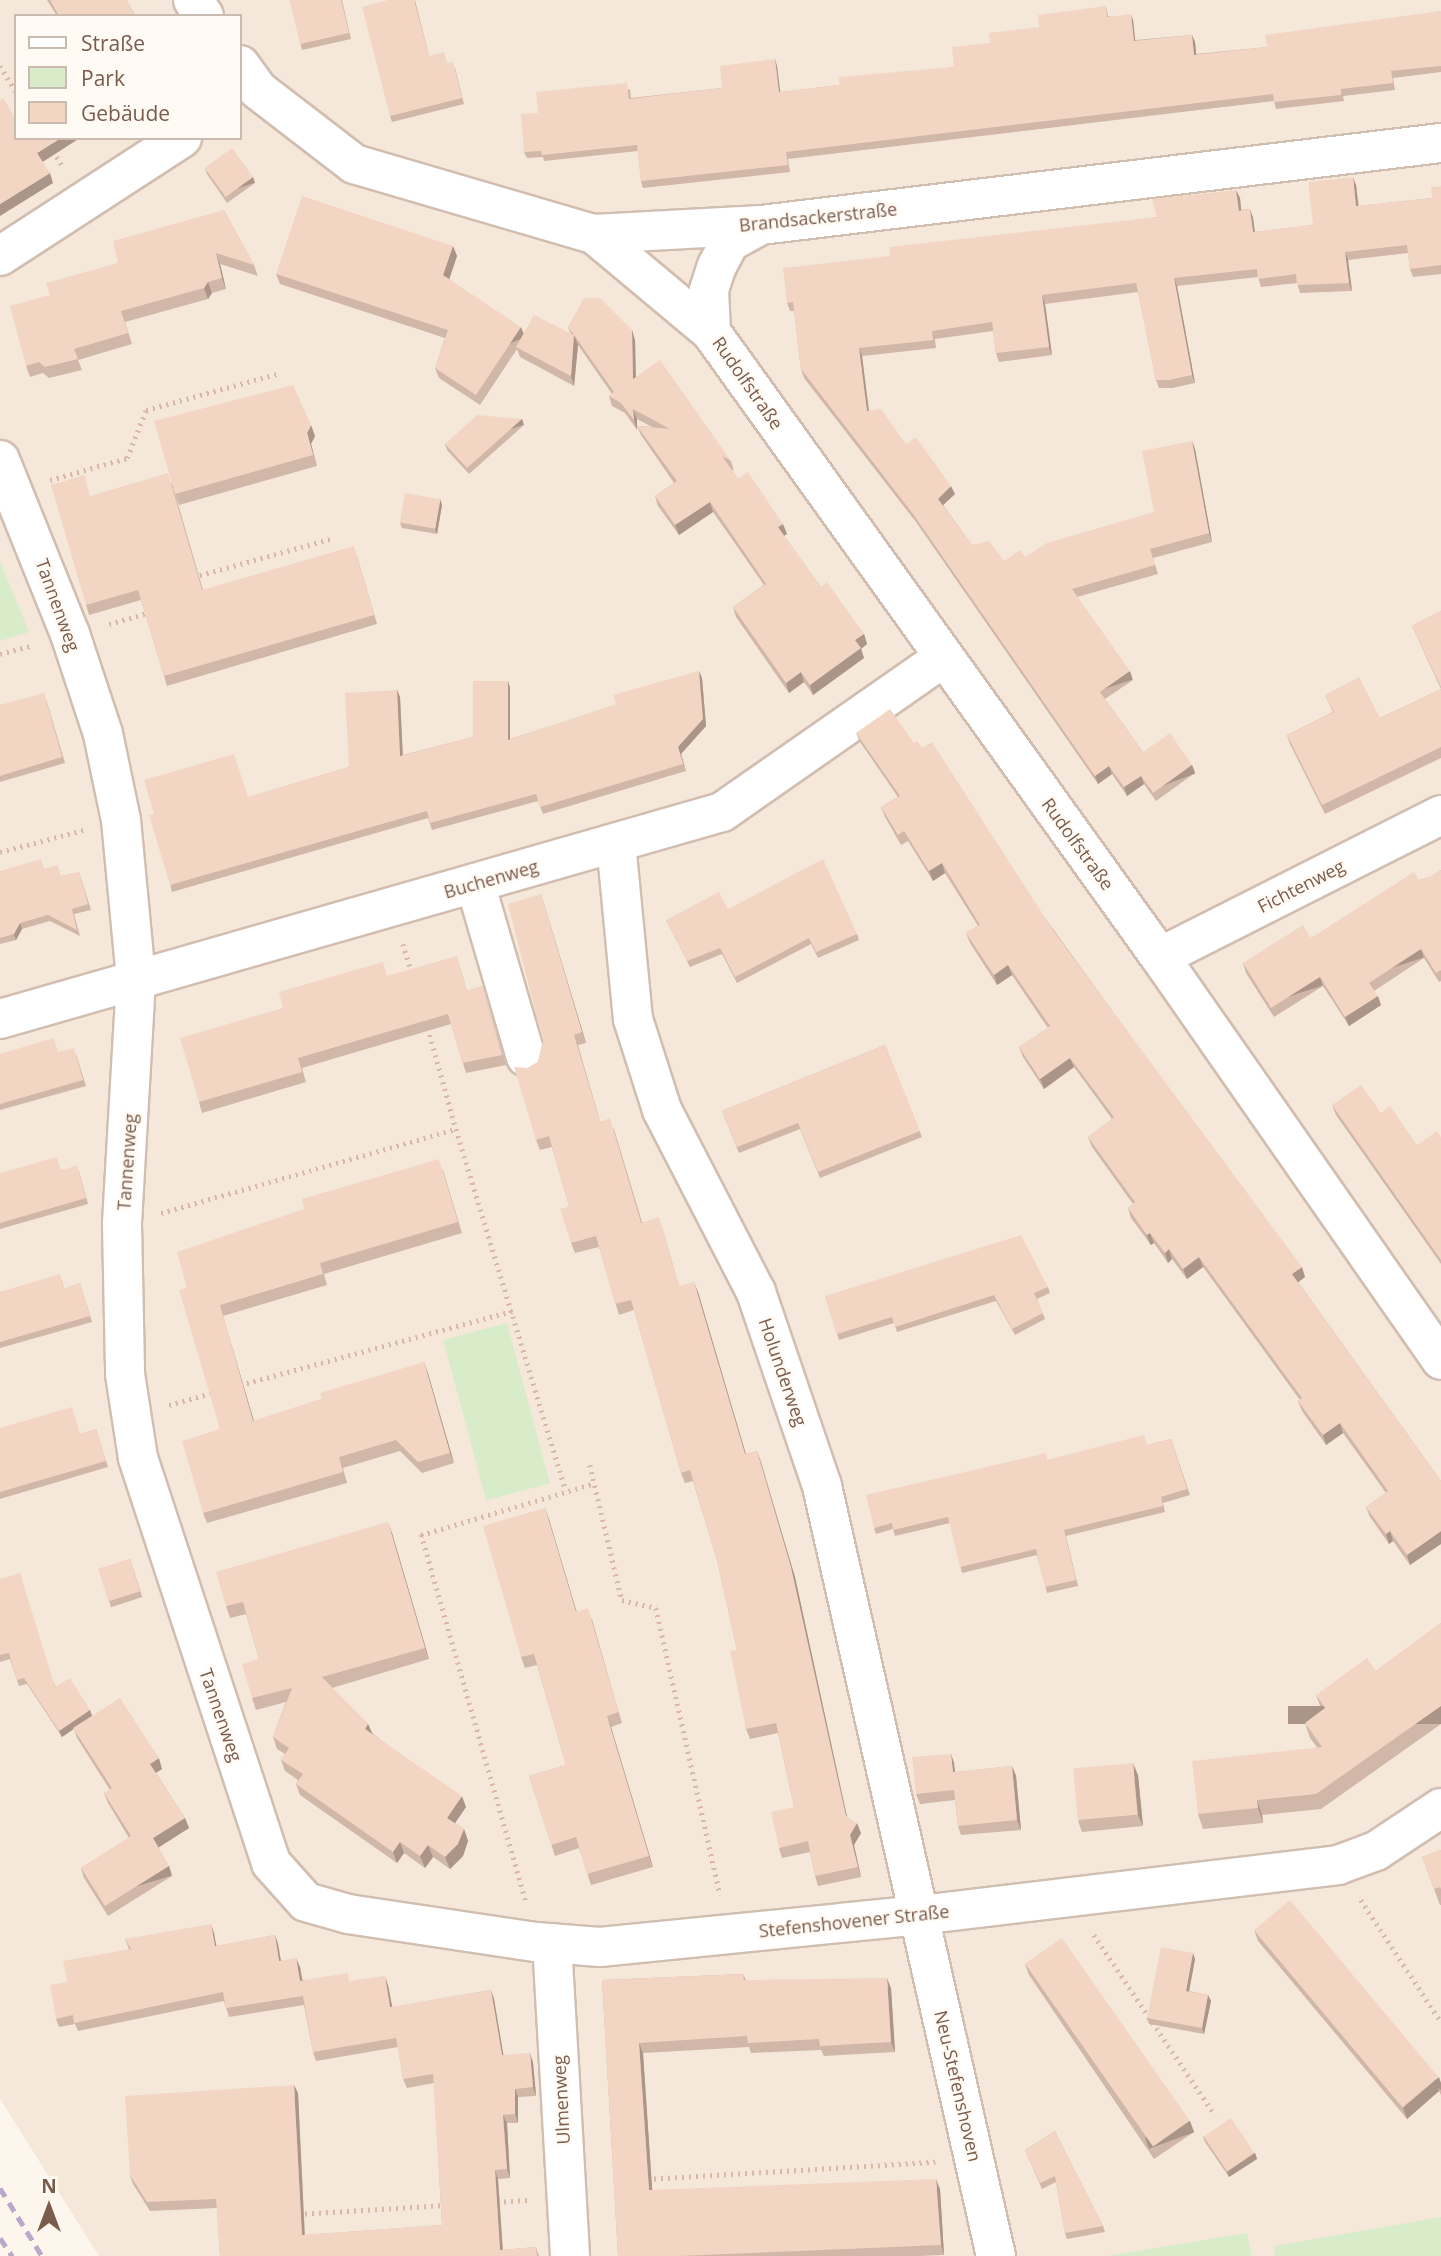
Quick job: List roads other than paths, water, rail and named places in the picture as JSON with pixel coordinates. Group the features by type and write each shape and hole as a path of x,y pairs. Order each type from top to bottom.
{"street":[{"name":"Brandsackerstraße","path":"246,86 354,164 594,234 761,225 1441,143"},
{"path":"0,256 179,140"},
{"name":"Rudolfstraße","path":"711,332 709,290 717,266 730,242 761,225"},
{"name":"Rudolfstraße","path":"594,234 711,332 1160,957 1441,1360"},
{"name":"Tannenweg","path":"8,475 70,634 103,734 121,820 136,980 122,1225 130,1416 157,1526 271,1863"},
{"name":"Buchenweg","path":"0,1019 722,813 943,658"},
{"name":"Fichtenweg","path":"1160,957 1441,815"},
{"name":"Holunderweg","path":"616,843 633,1018 662,1110 756,1292 822,1486 920,1915"},
{"path":"475,883 526,1056"},
{"name":"Stefenshovener Straße","path":"271,1863 306,1902 348,1914 544,1943 600,1947 920,1915 1338,1865 1376,1851 1441,1808"},
{"name":"Neu-Stefenshoven","path":"920,1915 996,2256"},
{"name":"Ulmenweg","path":"544,1943 570,2256"}],"railway":[{"path":"0,2188 42,2256"},
{"path":"0,2238 12,2256"}]}
